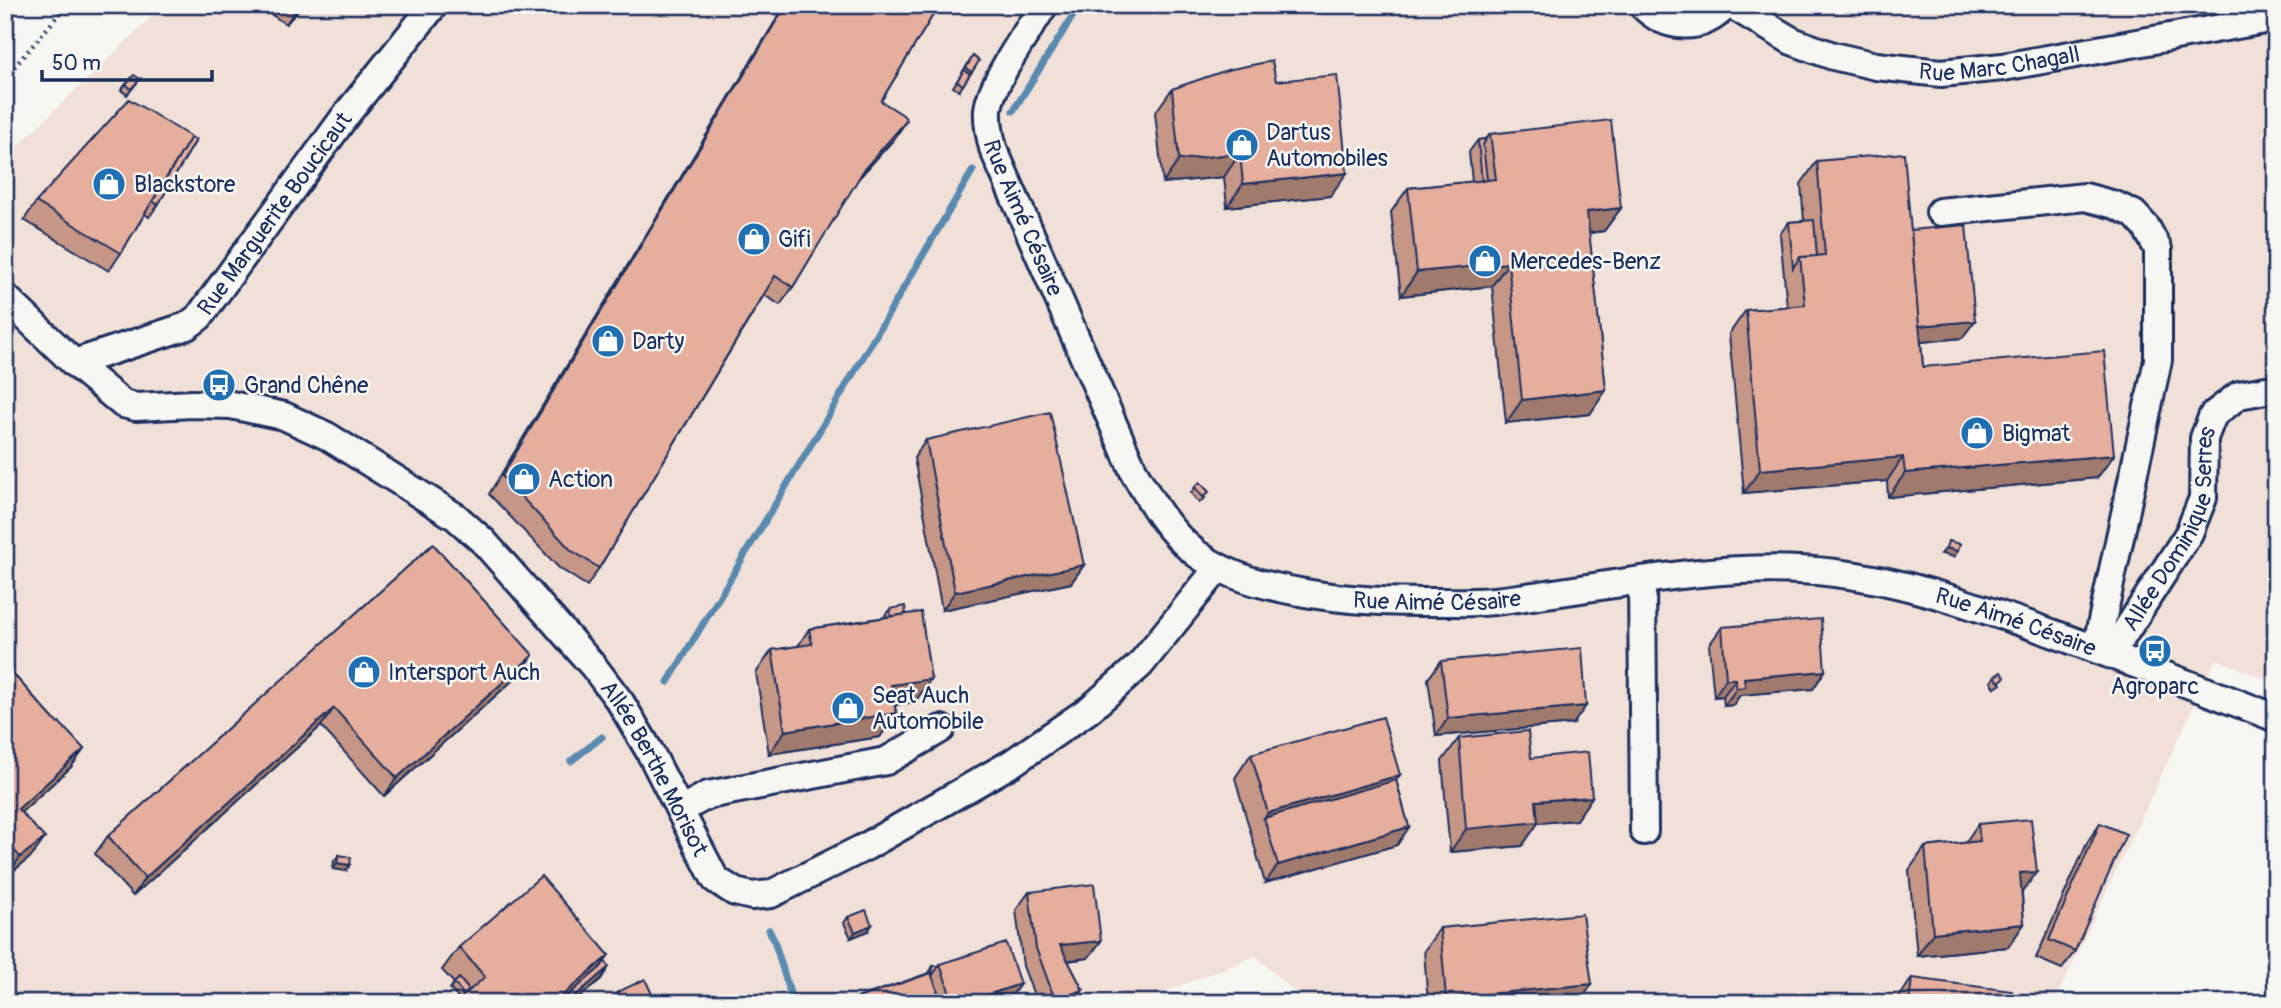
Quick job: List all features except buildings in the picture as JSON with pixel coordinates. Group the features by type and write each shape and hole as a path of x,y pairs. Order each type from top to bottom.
{"street":[{"name":"Rue Marguerite Boucicaut","path":"74,363 187,326 199,317 338,125 434,5"},
{"name":"Rue Aimé Césaire","path":"1044,5 1002,74 988,108 993,148 1134,472 1160,515 1177,535 1218,568 1268,587 1341,600 1391,603 1491,601 1735,569 1834,573 1890,582 1952,598 2104,651 2276,718"},
{"path":"1642,5 1660,20 1684,25 1709,19 1726,5"},
{"name":"Rue Marc Chagall","path":"1732,5 1792,41 1832,56 1876,66 1941,74 2003,66 2276,18"},
{"path":"1940,212 2085,197 2115,205 2134,214 2146,227 2158,248 2158,360 2104,651"},
{"name":"Allée Berthe Morisot","path":"5,297 74,363 124,404 135,407 231,404 284,416 327,436 456,517 484,542 594,667 621,703 715,879 735,892 752,896 771,894 937,808 1012,763 1090,709 1140,665 1218,568"},
{"name":"Allée Dominique Serres","path":"2104,651 2189,533 2203,498 2204,438 2213,415 2239,395 2266,390"},
{"path":"1642,580 1644,831"},
{"path":"680,810 708,795 886,761 941,729"}],"path":[{"path":"5,78 67,5"}],"shaded area":[{"path":"164,5 2276,5 2276,683 2216,659 2054,1003 1306,1003 1256,956 1137,1003 5,1003 5,158"}],"waterway":[{"path":"1013,111 1080,5"},
{"path":"668,682 973,170"},
{"path":"571,761 602,737"},
{"path":"769,930 793,1003"}],"place":[{"name":"Dartus Automobiles","path":"1242,145"},
{"name":"Blackstore","path":"109,184"},
{"name":"Gifi","path":"754,239"},
{"name":"Mercedes-Benz","path":"1485,261"},
{"name":"Darty","path":"608,341"},
{"name":"Grand Chêne","path":"219,385"},
{"name":"Bigmat","path":"1977,433"},
{"name":"Action","path":"524,479"},
{"name":"Agroparc","path":"2155,651"},
{"name":"Intersport Auch","path":"364,672"},
{"name":"Seat Auch Automobile","path":"848,708"}]}
